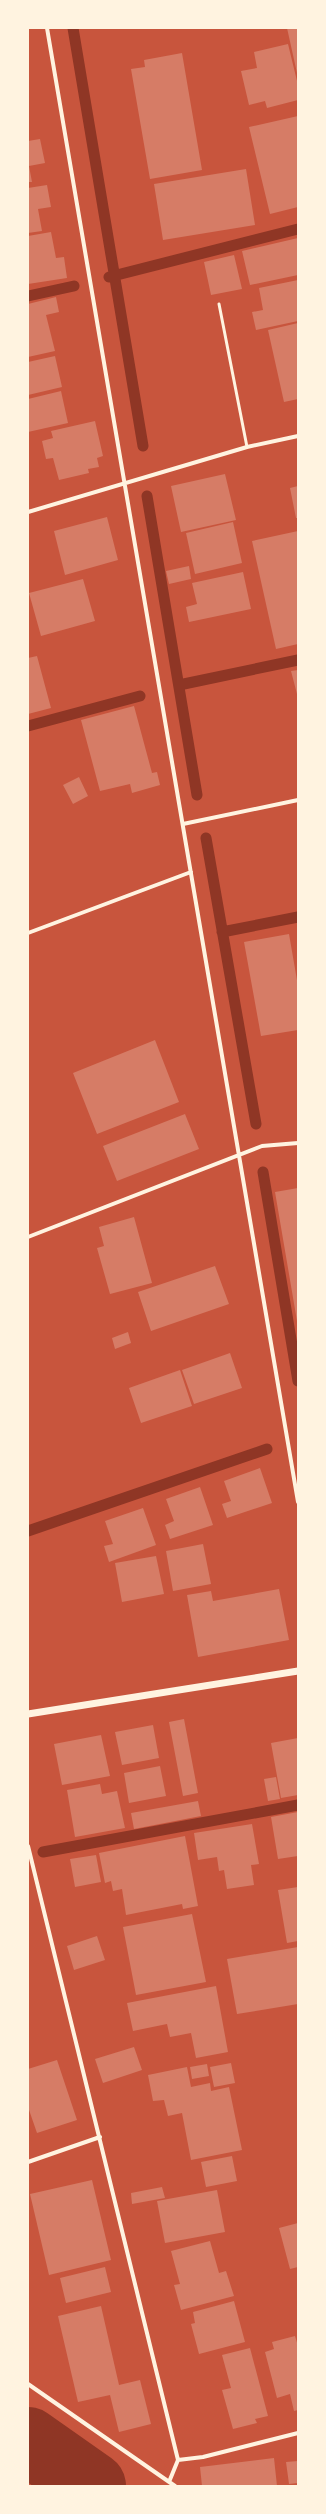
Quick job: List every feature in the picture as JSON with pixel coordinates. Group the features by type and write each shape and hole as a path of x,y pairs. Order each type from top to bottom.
{"street":[{"path":"47,28 298,1502"},
{"path":"28,512 125,485 247,447 298,436"},
{"path":"183,824 298,800"},
{"path":"28,933 191,872"},
{"path":"28,1237 239,1154 262,1146 298,1143"},
{"path":"28,1714 298,1671"},
{"path":"28,1846 178,2460 169,2482"},
{"path":"28,2162 100,2138"},
{"path":"28,2384 175,2486"},
{"path":"178,2460 203,2457 298,2433"}],"lane":[{"path":"219,304 247,447"}],"building":[{"path":"287,28 298,28 298,73 297,73"},
{"path":"288,44 298,85 298,100 267,108 265,101 249,105 241,71 257,68 254,52"},
{"path":"182,53 202,170 150,179 131,69 145,67 144,60"},
{"path":"298,116 298,207 270,214 249,127"},
{"path":"40,139 45,163 29,166 32,182 28,182 28,141"},
{"path":"246,169 255,225 163,240 154,184"},
{"path":"47,185 51,207 38,209 42,231 28,233 28,188"},
{"path":"51,232 56,258 64,257 67,278 28,284 28,236"},
{"path":"298,238 298,275 250,285 242,251"},
{"path":"234,255 242,289 211,295 204,262"},
{"path":"298,280 298,321 256,330 252,312 263,310 259,288"},
{"path":"56,297 59,312 46,315 55,351 28,357 28,304"},
{"path":"298,323 298,399 284,402 268,330"},
{"path":"55,356 62,387 28,395 28,362"},
{"path":"61,391 68,423 28,432 28,399"},
{"path":"95,421 103,456 97,458 99,467 88,469 89,473 59,480 53,458 46,459 42,441 53,438 51,431"},
{"path":"225,474 236,520 181,532 171,486"},
{"path":"298,486 298,518 296,518 290,488"},
{"path":"107,517 118,560 65,575 54,531"},
{"path":"233,522 242,563 195,574 186,533"},
{"path":"298,531 298,644 276,649 252,541"},
{"path":"189,566 191,579 169,584 166,571"},
{"path":"243,572 251,609 189,622 186,607 197,604 192,583"},
{"path":"83,579 95,621 41,636 29,593"},
{"path":"37,656 51,708 28,714 28,658"},
{"path":"298,670 298,694 297,694 291,671"},
{"path":"134,706 152,773 157,772 160,785 132,793 130,784 100,791 81,720"},
{"path":"79,777 88,796 73,804 63,785"},
{"path":"289,934 298,986 298,1030 261,1036 244,942"},
{"path":"155,1040 179,1102 97,1134 73,1073"},
{"path":"185,1114 199,1149 117,1181 103,1146"},
{"path":"298,1188 298,1321 297,1321 275,1192"},
{"path":"134,1217 152,1283 110,1294 97,1248 104,1246 99,1227"},
{"path":"215,1266 229,1304 151,1331 138,1292"},
{"path":"128,1332 131,1343 115,1349 112,1338"},
{"path":"230,1353 242,1388 194,1404 182,1370"},
{"path":"180,1370 192,1406 141,1423 129,1388"},
{"path":"260,1468 272,1503 227,1518 222,1504 231,1501 224,1481"},
{"path":"200,1487 213,1525 170,1539 165,1525 174,1521 166,1499"},
{"path":"143,1508 156,1545 109,1562 104,1546 113,1544 105,1521"},
{"path":"203,1544 211,1584 173,1591 166,1551"},
{"path":"156,1556 164,1594 122,1602 115,1563"},
{"path":"279,1589 289,1640 198,1657 187,1595 211,1591 213,1601"},
{"path":"184,1719 198,1793 183,1796 169,1722"},
{"path":"153,1725 159,1758 122,1765 115,1732"},
{"path":"101,1735 110,1776 62,1785 54,1744"},
{"path":"298,1738 298,1795 281,1798 271,1743"},
{"path":"160,1766 166,1796 129,1803 124,1773"},
{"path":"276,1777 280,1799 268,1801 264,1779"},
{"path":"100,1784 102,1794 117,1791 125,1828 75,1837 67,1790"},
{"path":"198,1801 201,1816 134,1829 131,1813"},
{"path":"298,1812 298,1856 278,1859 271,1817"},
{"path":"252,1824 259,1864 251,1865 254,1885 227,1889 224,1870 219,1871 217,1857 198,1860 194,1833"},
{"path":"185,1836 198,1906 183,1909 182,1904 126,1915 122,1889 113,1891 111,1881 105,1883 99,1853"},
{"path":"96,1855 101,1882 75,1887 70,1859"},
{"path":"298,1887 298,1941 287,1943 278,1890"},
{"path":"192,1914 206,1982 136,1995 123,1927"},
{"path":"97,1936 105,1960 74,1970 67,1946"},
{"path":"298,1947 298,2004 237,2014 227,1959"},
{"path":"216,1986 228,2052 196,2058 191,2033 170,2037 167,2024 133,2031 127,2003"},
{"path":"134,2047 142,2070 103,2083 95,2059"},
{"path":"57,2060 77,2120 37,2133 28,2107 28,2069"},
{"path":"231,2063 235,2083 214,2087 210,2067"},
{"path":"207,2064 209,2076 192,2079 190,2067"},
{"path":"187,2067 191,2087 210,2083 211,2091 229,2087 242,2150 191,2160 182,2113 168,2116 164,2100 153,2101 148,2075"},
{"path":"232,2156 237,2181 206,2187 201,2162"},
{"path":"92,2180 111,2260 49,2275 30,2194"},
{"path":"162,2187 165,2198 132,2204 131,2193"},
{"path":"217,2190 225,2232 165,2243 157,2201"},
{"path":"298,2223 298,2267 290,2269 279,2228"},
{"path":"210,2241 219,2273 226,2271 234,2296 181,2310 174,2285 180,2284 171,2251"},
{"path":"105,2267 111,2292 66,2303 60,2278"},
{"path":"234,2301 245,2342 199,2354 191,2324 195,2323 193,2312"},
{"path":"101,2306 119,2385 140,2380 151,2424 119,2432 110,2395 78,2402 58,2316"},
{"path":"295,2336 298,2346 298,2410 294,2411 290,2394 277,2398 265,2352 274,2349 272,2342"},
{"path":"250,2348 268,2416 255,2419 257,2423 233,2429 222,2390 231,2388 222,2355"},
{"path":"274,2458 277,2486 202,2486 200,2467"},
{"path":"298,2461 298,2483 289,2484 286,2462"}],"waterway":[{"path":"73,28 143,446"},
{"path":"109,277 298,229"},
{"path":"28,296 74,286"},
{"path":"147,496 197,795"},
{"path":"179,685 298,660"},
{"path":"28,726 140,696"},
{"path":"206,838 256,1124"},
{"path":"222,932 298,917"},
{"path":"263,1172 298,1381"},
{"path":"28,1531 267,1449"},
{"path":"43,1852 298,1805"},
{"path":"28,2441 92,2486"}]}
